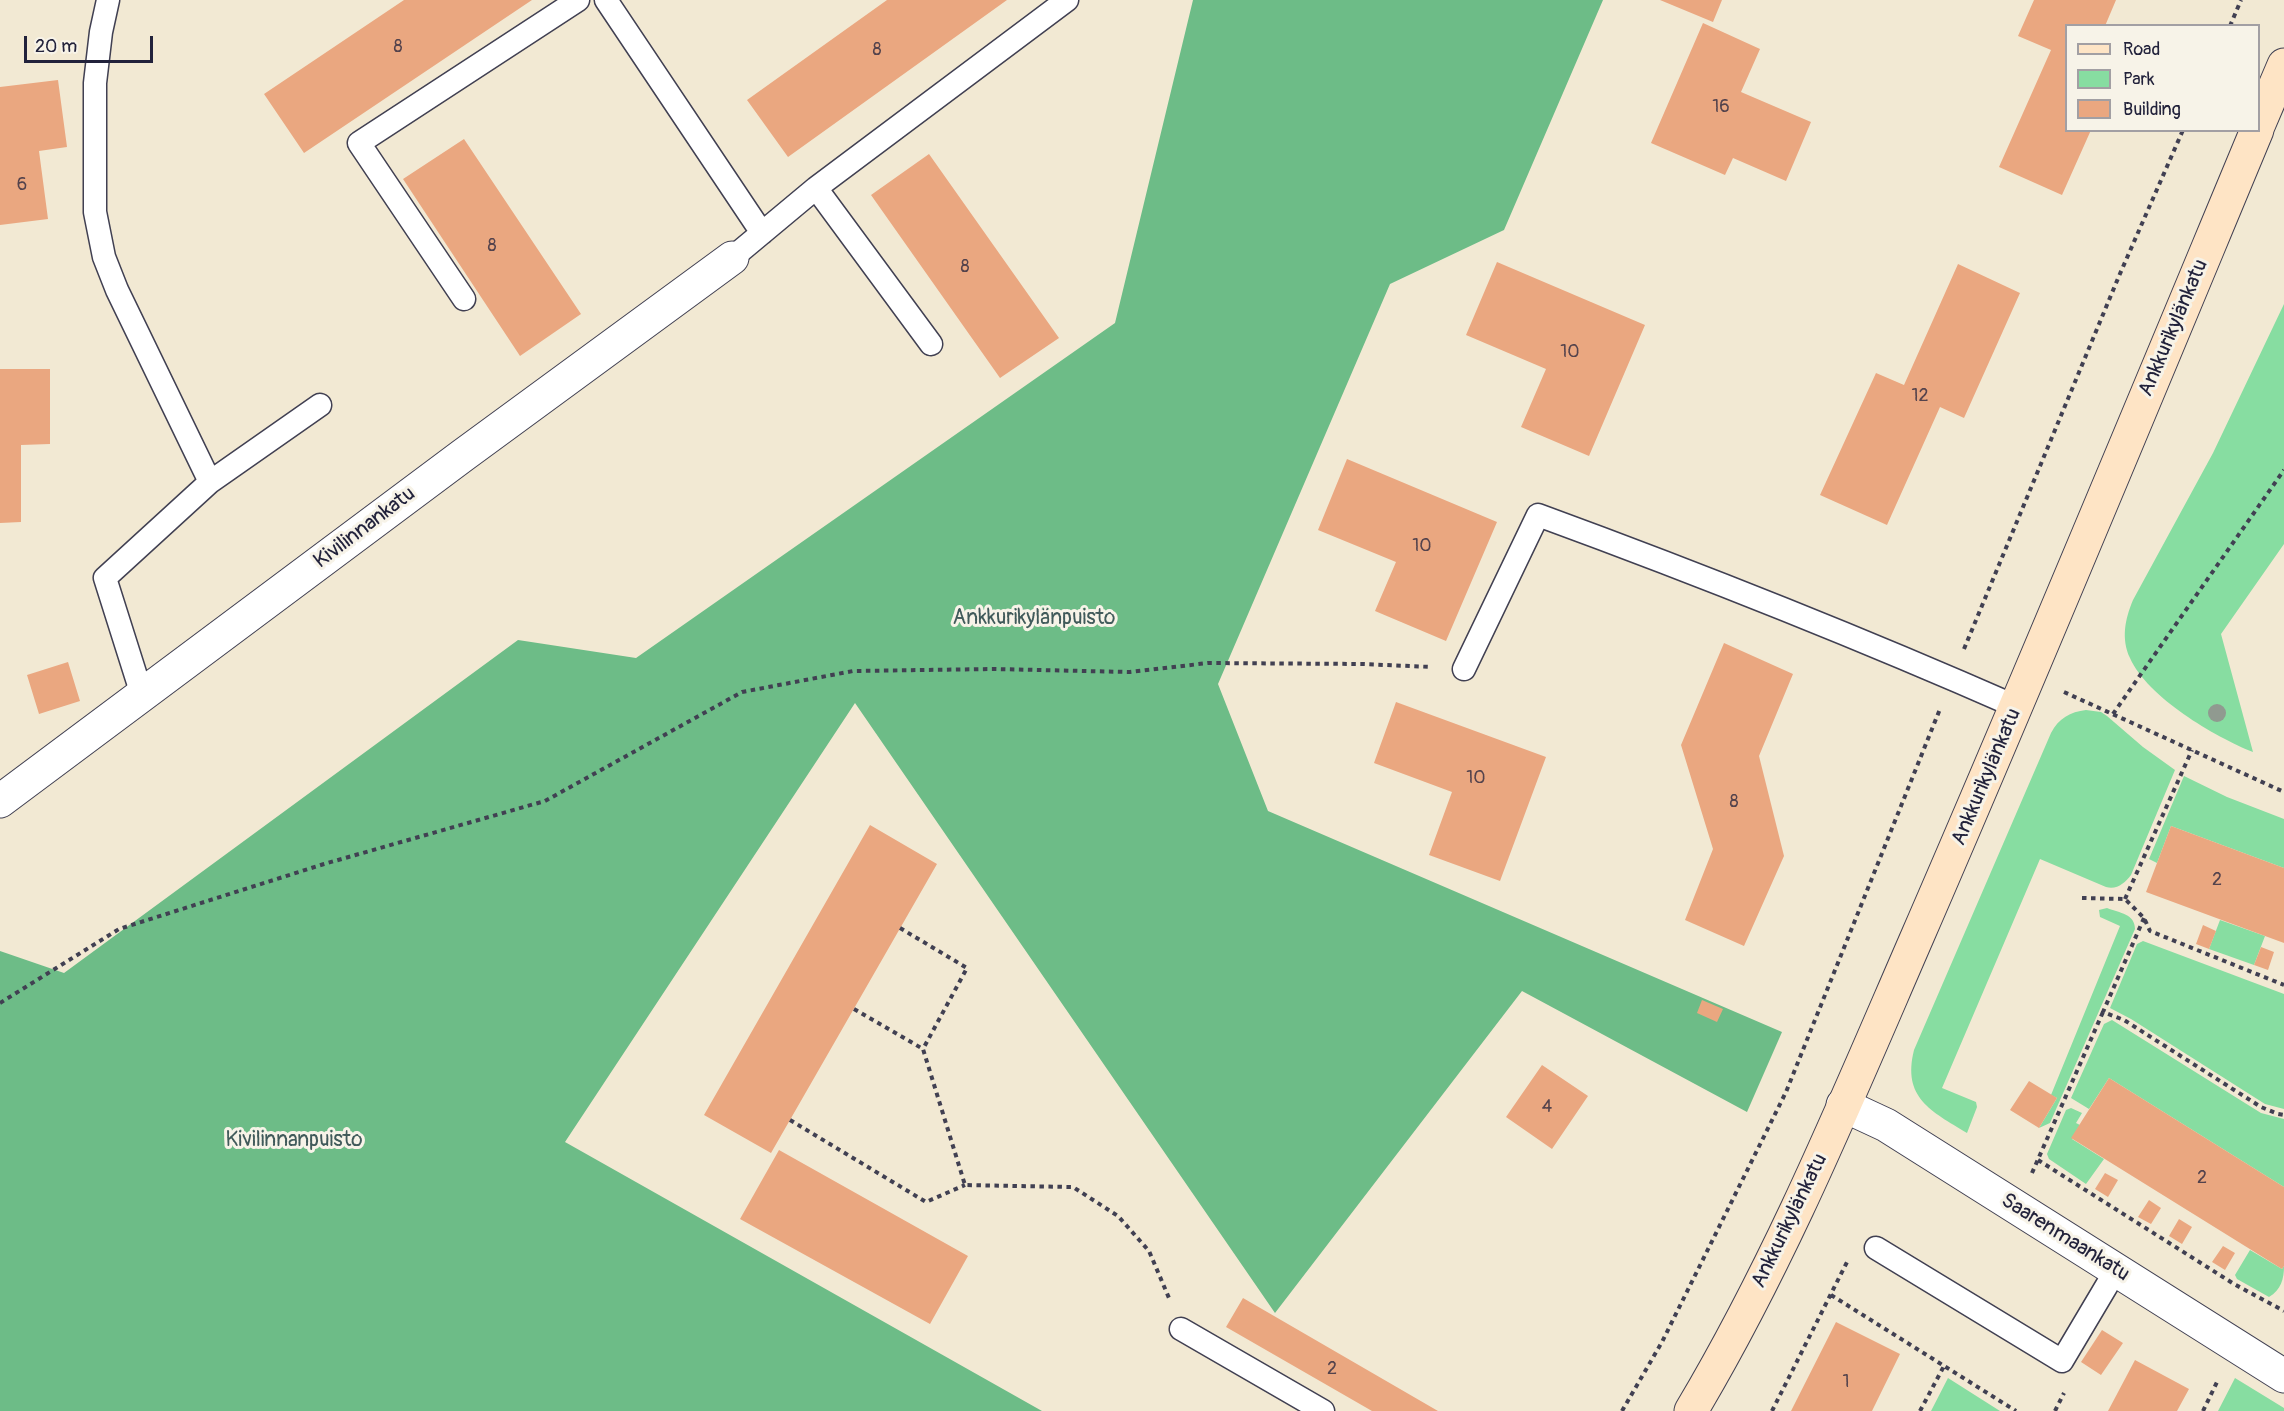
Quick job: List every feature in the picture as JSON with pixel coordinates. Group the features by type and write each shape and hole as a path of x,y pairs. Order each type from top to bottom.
{"street":[{"path":"2260,124 2284,65"},
{"name":"Ankkurikylänkatu","path":"1691,1411 1768,1269 1822,1156 2017,707 2256,132"},
{"name":"Kivilinnankatu","path":"0,801 462,456 732,258"},
{"name":"Saarenmaankatu","path":"1843,1105 1886,1125 2284,1376"}],"lane":[{"path":"108,0 101,32 95,83 95,212 104,257 117,290 210,482"},
{"path":"464,299 359,143 578,0"},
{"path":"606,0 762,233"},
{"path":"732,258 816,188 1067,0"},
{"path":"816,188 931,344"},
{"path":"142,695 105,578 210,482 320,405"},
{"path":"1464,669 1538,515 1630,549 1952,678 2017,707"},
{"path":"1876,1248 2062,1361 2116,1270"},
{"path":"1181,1329 1323,1411"}],"path":[{"path":"2231,24 2241,0"},
{"path":"1622,1411 1662,1342 1786,1092 1952,678 2115,286 2182,132"},
{"path":"2113,714 2284,470"},
{"path":"1965,647 1976,652"},
{"path":"0,1003 118,929 324,864 545,801 742,692 853,671 995,669 1130,672 1208,663 1362,664 1464,669"},
{"path":"2029,676 2284,792"},
{"path":"2125,899 2192,750"},
{"path":"2082,898 2125,899 2144,918 2150,932 2284,985"},
{"path":"2029,1180 2144,918"},
{"path":"900,928 967,968 923,1049"},
{"path":"854,1009 923,1049 965,1185"},
{"path":"2103,1012 2124,1020 2261,1107 2284,1115"},
{"path":"790,1120 926,1202 965,1185 1073,1187 1118,1216 1149,1251 1181,1329"},
{"path":"2037,1160 2234,1284 2284,1311"},
{"path":"1772,1411 1858,1239 1876,1248"},
{"path":"1831,1295 2016,1411"},
{"path":"1920,1411 1944,1366"}],"green space":[{"path":"1193,0 1603,0 1504,230 1390,284 1218,684 1268,811 1782,1032 1747,1112 1522,991 1275,1313 855,703 565,1142 1042,1411 0,1411 0,951 64,973 518,640 636,658 1115,323"},
{"path":"2284,304 2284,544 2221,634 2253,752 2202,726 2166,701 2151,687 2130,658 2125,629 2133,600 2213,453"},
{"path":"2086,710 2101,712 2107,716 2143,747 2175,770 2131,875 2120,885 2114,888 2106,887 2040,859 1942,1088 1976,1102 1977,1107 1967,1133 1931,1110 1916,1092 1911,1066 1914,1050 2051,733 2065,717"},
{"path":"2184,776 2227,797 2284,819 2284,868 2171,826 2157,863 2149,859"},
{"path":"2107,908 2130,917 2135,929 2050,1123 2039,1128 2057,1098 2051,1095 2120,926 2100,917 2099,910"},
{"path":"2220,920 2265,936 2254,965 2209,949"},
{"path":"2143,941 2284,994 2284,1109 2265,1104 2110,1008 2137,944"},
{"path":"2112,1020 2261,1113 2284,1119 2284,1187 2109,1078 2089,1109 2071,1098 2104,1024"},
{"path":"2071,1108 2082,1113 2076,1123 2080,1125 2072,1139 2104,1159 2086,1184 2049,1159 2047,1154 2066,1110"},
{"path":"2250,1250 2282,1269 2284,1266 2281,1284 2269,1297 2237,1279 2235,1275"},
{"path":"1948,1378 2000,1411 1931,1411"},
{"path":"2235,1378 2284,1408 2284,1411 2218,1411"}],"building":[{"path":"404,0 532,0 304,153 264,94"},
{"path":"887,0 1007,0 788,157 747,100"},
{"path":"1660,0 1722,0 1713,22"},
{"path":"2034,0 2116,0 2106,24 2065,24 2065,132 2090,132 2062,195 1999,167 2051,50 2018,36"},
{"path":"1703,23 1760,49 1741,92 1811,122 1786,181 1733,158 1725,175 1651,143"},
{"path":"58,80 67,147 39,151 48,219 0,225 0,87"},
{"path":"464,139 581,314 520,356 403,179"},
{"path":"929,154 1059,338 1000,378 871,195"},
{"path":"1497,262 1645,325 1589,456 1521,427 1546,369 1466,335"},
{"path":"1958,264 2020,293 1964,418 1940,407 1887,525 1820,495 1876,373 1904,385"},
{"path":"0,369 50,369 50,444 21,445 21,522 0,523"},
{"path":"1347,459 1497,522 1446,641 1375,611 1396,562 1318,530"},
{"path":"1724,643 1793,674 1759,756 1784,856 1744,946 1685,920 1713,849 1681,745"},
{"path":"68,662 80,701 39,714 27,675"},
{"path":"1396,702 1546,757 1500,881 1429,855 1452,792 1374,763"},
{"path":"870,825 937,864 771,1153 704,1115"},
{"path":"2171,826 2284,868 2284,943 2146,892"},
{"path":"2203,925 2216,931 2209,949 2196,944"},
{"path":"2261,947 2274,952 2268,970 2254,965"},
{"path":"1702,1000 1723,1009 1717,1022 1697,1013"},
{"path":"1542,1065 1588,1096 1552,1149 1506,1117"},
{"path":"2109,1078 2284,1187 2284,1266 2282,1269 2071,1138"},
{"path":"2029,1081 2057,1098 2039,1128 2010,1110"},
{"path":"779,1150 968,1256 930,1324 740,1219"},
{"path":"2105,1173 2118,1180 2108,1197 2095,1189"},
{"path":"2149,1200 2161,1208 2151,1224 2138,1217"},
{"path":"2179,1219 2192,1227 2182,1244 2169,1236"},
{"path":"2223,1246 2235,1253 2225,1270 2212,1262"},
{"path":"1243,1298 1438,1411 1372,1411 1226,1327"},
{"path":"1836,1322 1900,1354 1872,1411 1791,1411"},
{"path":"2102,1330 2123,1343 2101,1375 2081,1362"},
{"path":"2135,1360 2189,1389 2177,1411 2108,1411"}],"park label":[{"name":"Ankkurikylänpuisto","path":"1034,619"},
{"name":"Kivilinnanpuisto","path":"294,1141"}]}
